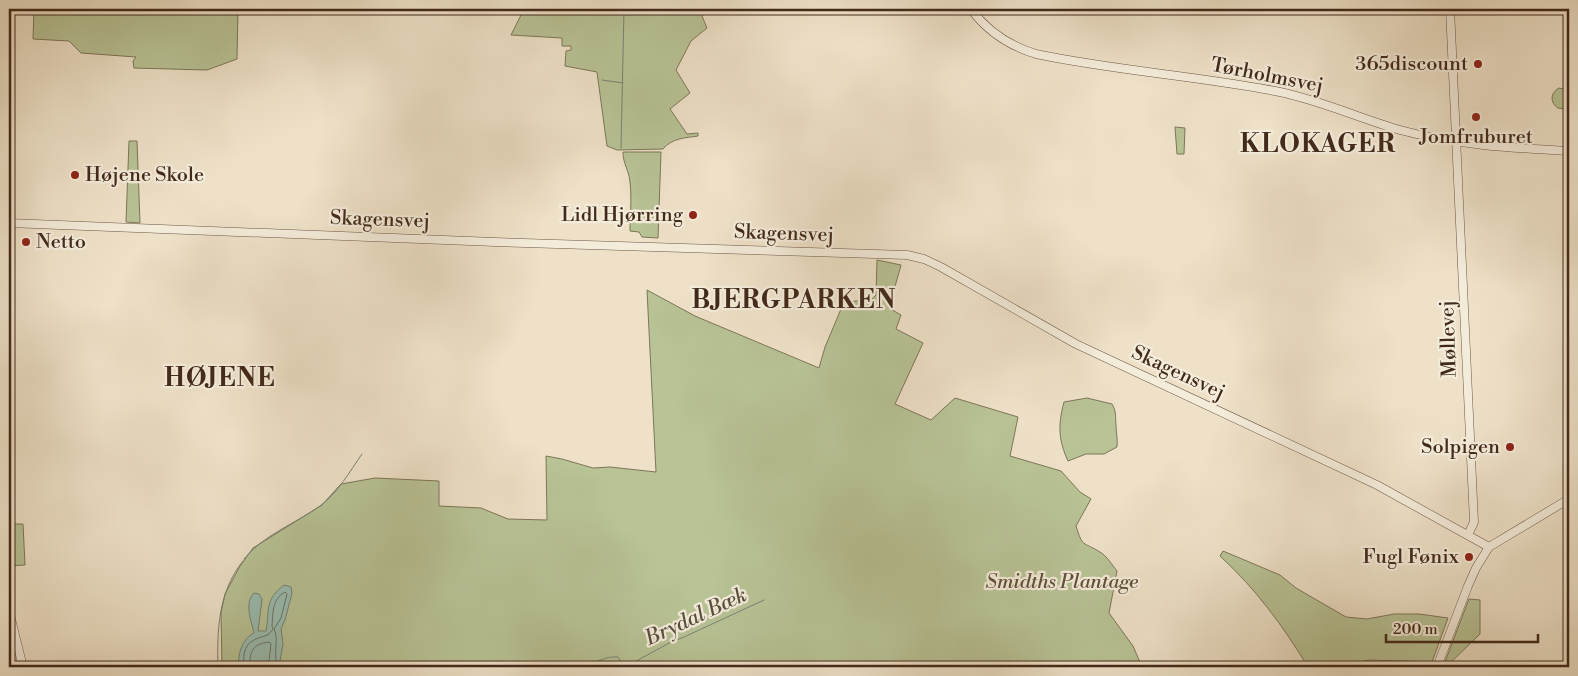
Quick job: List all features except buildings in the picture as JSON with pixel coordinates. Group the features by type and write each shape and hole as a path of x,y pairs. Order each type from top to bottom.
{"street":[{"name":"Tørholmsvej","path":"971,9 998,36 1018,48 1036,54 1279,92 1333,106 1398,129 1457,141 1569,152"},
{"name":"Møllevej","path":"1450,9 1474,522 1468,535"},
{"path":"9,83 9,191"},
{"name":"Skagensvej","path":"9,222 907,256 924,259 941,266 1076,344 1347,470 1407,500 1489,547"},
{"path":"1437,667 1468,586 1489,547 1569,499"},
{"path":"9,612 23,667"}],"green space":[{"path":"34,9 238,9 237,59 207,70 134,68 133,61 136,57 81,53 69,41 33,39"},
{"path":"524,9 705,9 702,16 707,28 691,41 676,70 690,93 670,109 687,134 698,133 698,136 675,141 663,149 617,150 607,146 597,72 565,66 566,51 571,50 571,46 562,46 562,38 511,35"},
{"path":"1559,88 1569,90 1569,106 1564,109 1555,106 1552,101 1554,93"},
{"path":"1175,127 1185,128 1184,154 1177,154"},
{"path":"129,141 137,141 140,223 126,222"},
{"path":"623,152 661,152 658,238 642,237 639,232 630,231 631,188"},
{"name":"Smidths Plantage","path":"877,260 901,265 889,308 901,315 896,329 923,343 895,404 931,420 955,398 1018,417 1010,456 1061,471 1080,492 1091,499 1076,526 1082,541 1103,554 1117,571 1109,613 1133,646 1142,667 222,667 221,613 225,594 240,566 253,548 322,505 341,484 375,478 439,481 439,506 481,508 508,519 547,520 546,456 593,468 610,467 656,472 647,290 695,316 819,368 825,347 844,302 871,300 876,295"},
{"path":"1087,398 1112,404 1116,414 1117,447 1104,454 1086,454 1068,461 1062,446 1060,432 1064,402"},
{"path":"9,524 23,524 25,565 9,566"},
{"path":"1223,551 1280,575 1296,588 1346,617 1367,619 1394,614 1419,614 1448,618 1432,662 1369,660 1335,667 1308,667 1268,608 1220,556"},
{"path":"1469,599 1480,600 1480,634 1446,667 1443,667"}],"water":[{"path":"284,585 291,587 292,593 281,629 283,644 280,661 286,667 239,667 239,657 243,643 254,633 249,612 251,597 254,593 259,594 262,599 258,631 266,631 269,605 273,596"}],"waterway":[{"path":"621,148 624,9"},
{"path":"602,80 623,83"},
{"path":"244,559 260,543 326,501 362,454"},
{"path":"218,667 219,625 224,598 228,585 243,561"},
{"name":"Brydal Bæk","path":"586,667 609,657 618,657 622,664 629,665 671,642 764,600"}],"place":[{"name":"365discount","path":"1478,64"},
{"name":"Jomfruburet","path":"1476,117"},
{"name":"Højene Skole","path":"75,175"},
{"name":"Lidl Hjørring","path":"693,215"},
{"name":"Netto","path":"26,242"},
{"name":"Solpigen","path":"1510,447"},
{"name":"Fugl Fønix","path":"1469,557"}],"district":[{"name":"KLOKAGER","path":"1318,144"},
{"name":"BJERGPARKEN","path":"794,300"},
{"name":"HØJENE","path":"220,378"}]}
